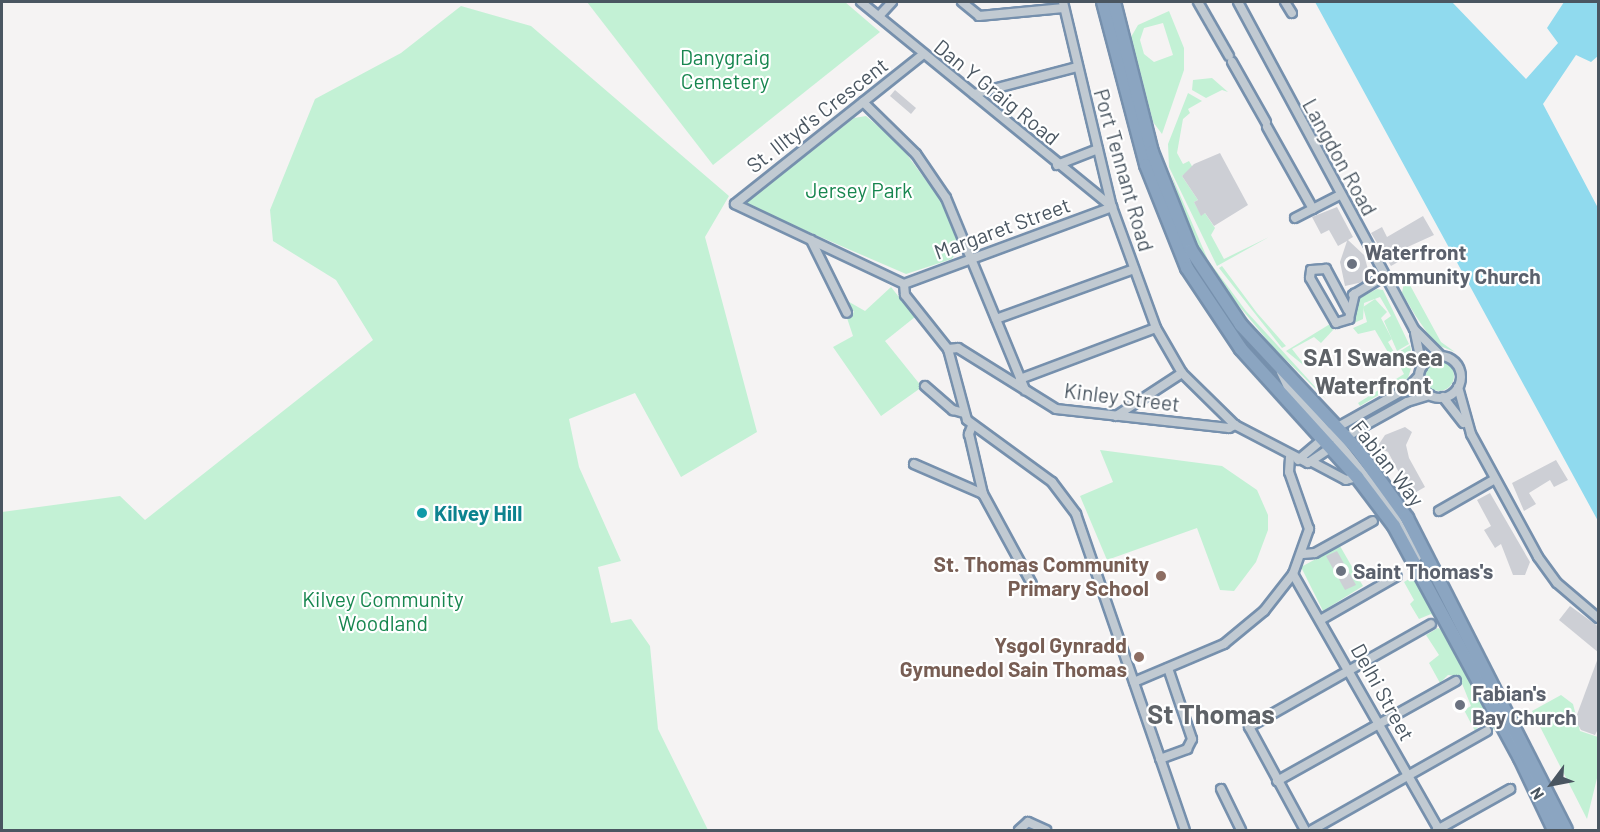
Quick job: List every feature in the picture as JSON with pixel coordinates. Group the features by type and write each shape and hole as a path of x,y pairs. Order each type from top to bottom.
{"highway":[{"name":"Fabian Way","path":"1103,2 1146,165 1179,251 1230,335 1334,438 1407,518 1566,831"},
{"name":"Fabian Way","path":"1114,2 1152,152 1183,233 1230,310 1279,367 1334,438 1357,477 1394,526 1425,579 1554,831"}],"street":[{"name":"Dan Y Graig Road","path":"861,2 922,55 974,94 1057,165 1112,207"},
{"path":"879,16 892,2"},
{"path":"963,2 979,16 1064,5"},
{"path":"1198,2 1313,209"},
{"name":"Langdon Road","path":"1238,2 1414,329 1441,356"},
{"path":"1285,2 1292,13"},
{"name":"Port Tennant Road","path":"1064,5 1112,207 1156,328 1182,373 1235,424 1294,458 1312,462 1346,480 1357,477"},
{"name":"St. Illtyd's Crescent","path":"811,240 735,204 922,55"},
{"path":"974,94 1077,67"},
{"path":"863,102 902,139 936,183 1025,390"},
{"path":"1057,165 1098,149"},
{"path":"1295,218 1340,195"},
{"name":"Margaret Street","path":"904,284 1112,207"},
{"path":"811,240 904,284 905,295 948,350 964,413 972,426 1067,496 1185,831"},
{"path":"811,240 847,313"},
{"path":"1348,310 1323,266 1311,270 1310,278 1334,321 1345,322 1355,294"},
{"path":"996,319 1134,269"},
{"path":"1339,293 1355,294 1385,276"},
{"path":"1020,380 1156,328"},
{"name":"Langdon Road","path":"1414,329 1422,366"},
{"name":"Kinley Street","path":"948,350 958,348 1056,409 1229,428 1235,424"},
{"path":"1312,462 1334,438 1409,387 1419,376 1422,366 1441,356 1459,369 1458,387 1471,434"},
{"path":"1116,416 1182,373"},
{"path":"1419,376 1430,395"},
{"path":"925,386 953,410 964,413"},
{"path":"1134,682 1224,644 1264,611 1293,574 1303,554 1309,529 1289,472 1294,458 1407,402 1430,395 1443,397 1458,387"},
{"path":"1443,397 1471,434 1545,568 1599,618"},
{"path":"972,426 969,434 983,494 1032,584"},
{"path":"1334,438 1406,533 1425,579"},
{"path":"914,464 983,494"},
{"path":"1439,511 1495,479"},
{"path":"1303,554 1315,554 1373,521"},
{"name":"Delhi Street","path":"1293,574 1322,619 1438,830"},
{"path":"1322,619 1397,576"},
{"path":"1305,831 1248,728 1431,624"},
{"path":"1160,759 1187,749 1192,739 1168,668"},
{"path":"1277,781 1456,681"},
{"path":"1312,831 1487,731"},
{"path":"1221,789 1241,831"},
{"path":"1438,830 1510,789"},
{"path":"1019,831 1028,822 1046,831"}],"green space":[{"name":"Danygraig Cemetery","path":"587,2 845,2 880,32 713,165"},
{"name":"Kilvey Community Woodland","path":"461,6 531,26 729,196 705,237 757,432 681,477 635,393 569,419 579,467 621,561 598,567 611,623 631,619 650,646 658,729 708,830 2,830 2,512 120,496 145,520 373,340 336,280 273,241 270,210 315,99 401,53"},
{"path":"1169,11 1184,48 1184,70 1162,134 1153,122 1131,37 1138,25","holes":["1163,23 1173,55 1154,62 1144,54 1140,40 1144,28"]},
{"path":"1212,78 1228,92 1222,90 1206,98 1192,90 1193,80"},
{"path":"1188,93 1202,101 1188,109 1190,113 1183,119 1177,153 1183,164 1189,161 1193,168 1182,176 1198,200 1194,202 1201,215 1205,213 1215,228 1211,235 1224,259 1269,237 1217,266 1169,167 1168,144"},
{"name":"Jersey Park","path":"866,116 900,145 941,201 957,236 958,249 952,259 906,274 744,204 854,118"},
{"path":"1147,144 1206,284 1313,416 1256,361 1180,246"},
{"path":"1171,174 1208,260 1246,311 1327,400 1273,347 1220,283 1191,235"},
{"path":"1222,266 1257,313 1286,346 1282,348 1219,268"},
{"path":"1405,276 1441,342 1455,352 1435,344 1415,315 1402,293"},
{"path":"891,287 915,317 885,341 922,387 881,416 833,347 853,336 847,318 854,312 844,299 865,311"},
{"path":"1377,289 1383,290 1409,344 1397,351 1384,321 1391,316 1380,297 1364,303 1363,319 1354,323 1357,299"},
{"path":"1375,299 1387,312 1381,318 1392,339 1388,342 1394,352 1389,354 1375,330 1358,334 1353,328 1367,322 1363,307"},
{"path":"1330,324 1333,330 1321,343 1314,337 1292,349 1307,368 1286,351"},
{"path":"1410,345 1413,362 1408,378 1360,406 1358,403 1404,374 1394,355"},
{"path":"1439,361 1450,365 1454,376 1450,387 1439,391 1428,387 1424,376 1428,365"},
{"path":"1100,450 1222,466 1257,490 1268,515 1268,530 1256,562 1234,591 1220,590 1197,528 1107,560 1080,496 1113,482"},
{"path":"1340,546 1363,586 1323,611 1301,567"},
{"path":"1414,576 1443,627 1431,614 1419,619 1410,604 1414,600 1404,582"},
{"path":"1438,628 1445,632 1496,731 1482,722 1475,731 1464,710 1471,706 1459,676 1448,675 1440,683 1429,663 1439,655 1426,635"},
{"path":"1561,695 1573,704 1580,731 1598,737 1598,774 1587,819 1532,711"}],"water":[{"path":"1315,2 1452,2 1526,79 1558,43 1547,28 1564,2 1598,2 1598,56 1591,62 1576,55 1543,104 1598,208 1598,521"}],"building":[{"path":"895,90 916,108 911,114 890,96"},
{"path":"1220,153 1248,205 1214,226 1205,213 1201,216 1194,202 1198,200 1182,176 1194,164"},
{"path":"1337,207 1353,237 1348,240 1364,255 1369,273 1363,282 1345,286 1340,262 1347,241 1338,246 1329,230 1321,234 1312,217"},
{"path":"1423,216 1434,235 1401,250 1405,258 1391,266 1371,233 1382,227 1387,237"},
{"path":"1405,427 1412,432 1406,445 1409,458 1425,487 1411,495 1388,452 1377,447 1385,435"},
{"path":"1556,460 1568,480 1554,487 1550,480 1529,493 1536,504 1524,511 1512,483"},
{"path":"1490,493 1530,562 1525,575 1513,575 1501,544 1495,548 1484,530 1491,526 1477,500"},
{"name":"Saint Thomas's","path":"1337,551 1356,585 1345,590 1326,556"},
{"path":"1570,606 1599,627 1599,653 1559,620"},
{"path":"1598,658 1599,727 1595,735 1581,730 1575,720"}],"place":[{"name":"Waterfront Community Church","path":"1352,264"},
{"name":"Kilvey Hill","path":"422,513"},
{"name":"Saint Thomas's","path":"1341,571"},
{"name":"St. Thomas Community Primary School","path":"1161,576"},
{"name":"Ysgol Gynradd Gymunedol Sain Thomas","path":"1139,657"},
{"name":"Fabian's Bay Church","path":"1460,705"}],"district":[{"name":"SA1 Swansea Waterfront","path":"1373,371"},
{"name":"St Thomas","path":"1211,714"}]}
